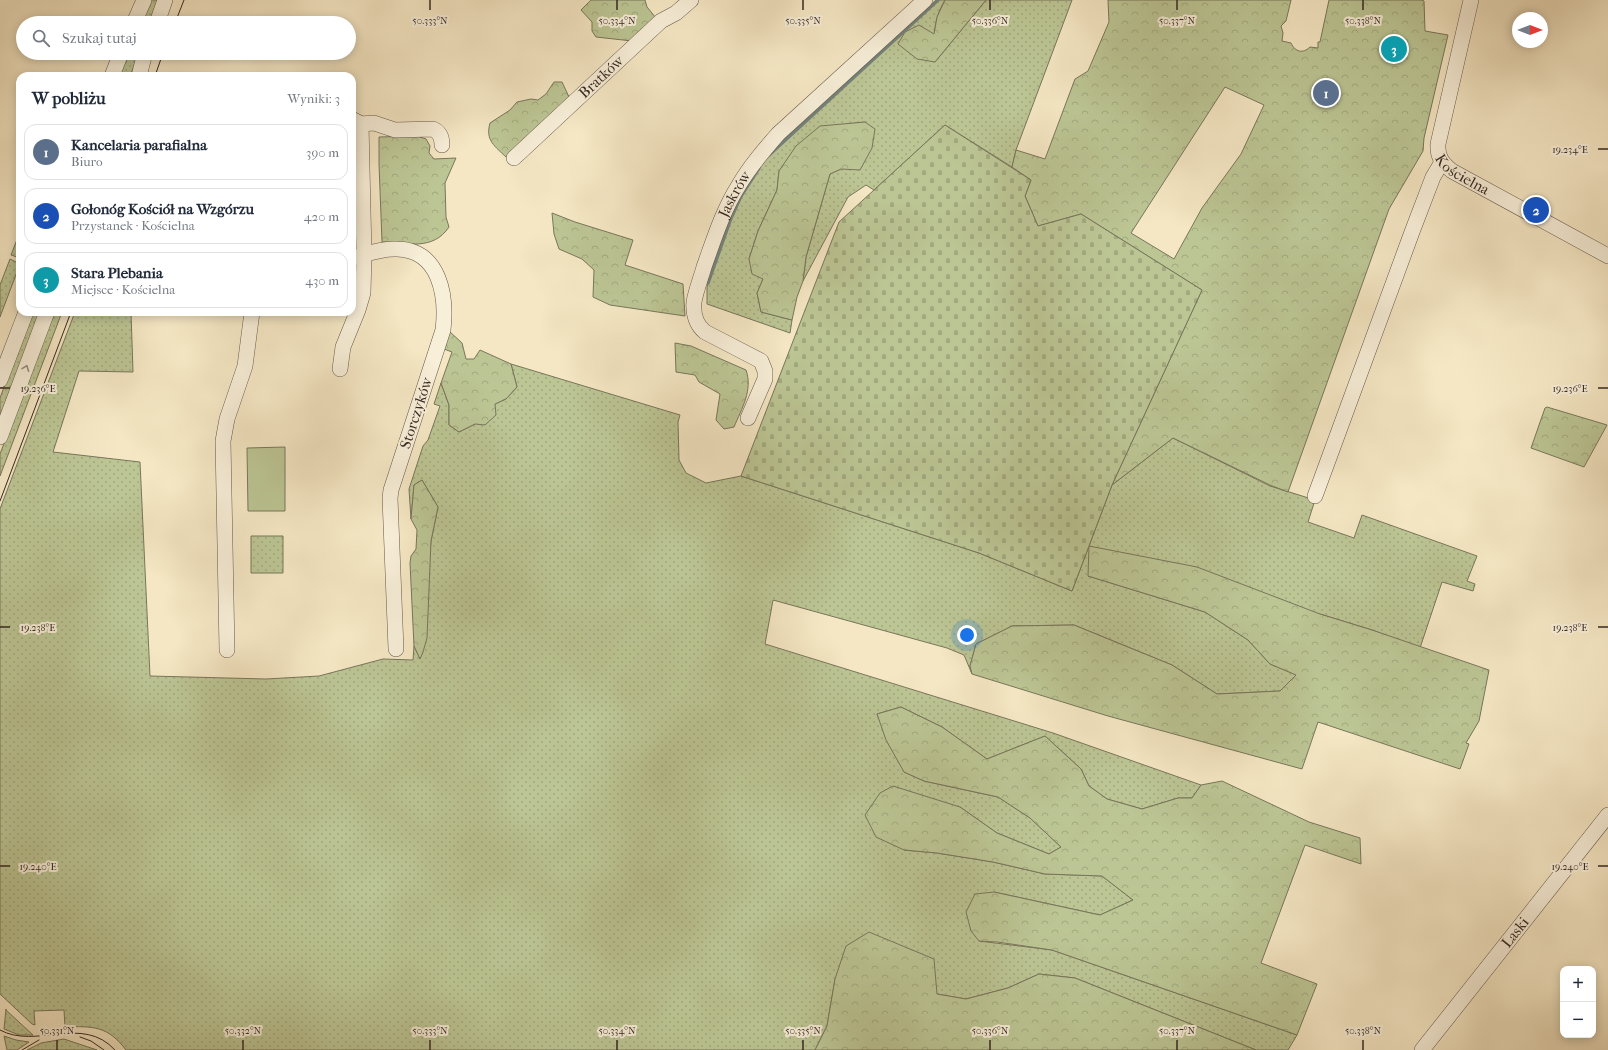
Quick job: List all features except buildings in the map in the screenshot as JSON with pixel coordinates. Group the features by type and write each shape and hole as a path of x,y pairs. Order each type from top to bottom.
{"street":[{"path":"137,16 144,0"},
{"path":"159,16 165,0"},
{"name":"Bratków","path":"514,158 661,21 676,13 691,0"},
{"name":"Jaskrów","path":"748,418 765,379 765,371 760,361 705,332 699,326 694,310 694,301 702,274 723,217 738,185 757,158 778,134 925,0"},
{"name":"Kościelna","path":"1471,0 1438,144 1438,150 1442,162 1452,172 1608,256"},
{"path":"114,72 118,60"},
{"path":"140,72 144,60"},
{"path":"356,315 363,293 358,257 357,121 374,123 395,130 433,129 438,132 442,138 442,145"},
{"path":"1315,496 1414,225 1433,177 1442,162"},
{"name":"Storczyków","path":"358,257 380,250 396,249 409,251 422,256 433,267 437,275 443,309 441,337 391,490 390,498 396,648"},
{"path":"0,380 24,316"},
{"path":"0,436 45,316"},
{"path":"226,650 223,442 227,419 245,366 251,316"},
{"path":"340,369 343,347 356,316"},
{"name":"Laski","path":"1422,1050 1608,815"}],"green space":[{"path":"151,0 159,0 153,16 144,16"},
{"path":"591,0 645,0 647,7 656,18 632,41 596,37 592,31 592,22 581,10"},
{"path":"937,0 945,0 936,23 934,38 935,62 986,0 1072,0 1016,150 1012,167 945,125 874,190 866,185 848,197 803,281 806,257 830,174 841,169 865,122 848,124 779,171 777,190 758,231 749,259 763,279 757,293 761,312 792,320 790,333 707,304 707,287 732,210 746,185 791,128"},
{"path":"945,0 986,0 935,62 917,59 898,44 905,32 919,25 934,34 937,17"},
{"path":"1108,0 1291,0 1286,21 1281,26 1283,33 1282,41 1291,43 1299,51 1305,51 1310,47 1318,48 1318,42 1320,42 1329,0 1421,0 1424,1 1425,31 1448,35 1424,138 1423,151 1389,209 1288,492 1270,485 1173,438 1112,485 1202,290 1081,214 1038,226 1025,196 1031,180 1012,167 1016,150 1045,159 1075,79 1088,71 1109,22","holes":["1225,87 1264,105 1241,154 1202,208 1174,259 1131,233"]},
{"path":"123,60 136,60 132,72 118,72"},
{"path":"554,82 562,82 570,99 507,158 490,139 490,123 510,110 517,102 531,99 538,100 546,94"},
{"path":"865,122 875,129 872,148 860,170 841,169 830,174 806,257 803,281 797,297 792,320 761,312 757,293 763,279 752,274 749,259 758,231 777,190 779,171 796,146 820,126"},
{"path":"945,125 1031,180 1025,196 1038,226 1081,214 1202,290 1112,485 1072,591 979,553 741,476 839,222"},
{"path":"417,136 426,139 430,146 429,153 434,159 456,158 445,183 446,217 449,227 443,235 427,243 410,244 382,242 379,137"},
{"path":"552,213 575,222 633,240 625,265 683,284 685,316 610,305 593,297 594,270 582,259 559,249 554,234"},
{"path":"16,242 16,257 11,255"},
{"path":"10,259 16,262 16,275 0,317 0,285"},
{"path":"31,316 39,316 0,420 0,398"},
{"path":"52,316 60,316 0,476 0,454"},
{"path":"73,316 131,316 133,372 79,371 53,452 140,462 150,676 266,679 319,676 383,659 413,660 414,646 420,658 431,541 438,507 422,480 414,485 411,519 409,489 423,446 428,440 440,406 434,404 441,383 449,405 449,425 459,432 475,424 495,404 506,399 517,387 511,364 680,415 678,422 679,460 686,473 706,483 741,476 979,553 1072,591 1112,485 1173,438 1270,486 1315,500 1308,522 1354,538 1362,515 1477,556 1467,581 1475,584 1473,591 1442,582 1420,648 1372,630 1320,614 1088,576 1205,612 1248,640 1270,664 1297,675 1280,691 1217,694 1172,665 1074,625 1012,626 976,644 970,666 972,674 964,655 947,648 773,600 765,644 1053,733 1201,785 1192,798 1178,798 1142,809 1107,799 1089,786 1081,769 1045,736 987,759 942,727 901,707 877,714 904,772 924,781 998,797 1030,818 1061,847 1049,854 997,833 960,807 904,850 937,853 993,862 1045,874 1102,876 1133,900 1100,915 994,892 979,941 1052,950 1297,1035 1288,1050 1256,1050 1075,978 1039,974 1008,988 966,999 835,979 827,1026 815,1050 126,1050 113,1036 99,1029 65,1027 64,1010 34,1011 35,1025 32,1024 0,994 0,509"},
{"path":"449,331 462,343 466,359 474,359 480,350 511,364 517,387 506,399 495,404 496,415 485,425 475,424 459,432 449,425 449,405 441,383 452,352 444,349"},
{"path":"675,343 691,346 746,370 748,385 746,399 734,427 724,429 716,420 720,394 699,382 695,375 676,372"},
{"path":"1547,407 1607,425 1584,467 1531,448 1545,408"},
{"path":"285,447 285,511 248,511 247,448"},
{"path":"422,480 438,507 431,541 427,638 420,659 414,646 410,563 411,556 416,549 417,530 411,519 414,485"},
{"path":"251,536 283,536 283,573 251,573"},
{"path":"1089,546 1197,567 1320,614 1489,670 1479,721 1466,743 1469,744 1460,769 1318,722 1302,769 1108,716 972,674 970,666 976,644 1012,626 1074,625 1172,665 1217,694 1280,691 1296,675 1270,664 1248,640 1205,612 1088,576"},
{"path":"901,707 942,727 987,759 1045,736 1081,769 1089,786 1107,799 1142,809 1178,798 1192,798 1201,785 1222,781 1309,822 1360,838 1361,864 1305,845 1261,963 1317,984 1297,1035 1052,950 997,942 979,941 971,931 966,912 975,894 994,892 1100,915 1133,900 1102,876 1045,874 993,862 937,853 904,850 876,837 865,815 880,793 893,786 960,807 997,833 1049,854 1061,847 1030,818 998,797 924,781 904,772 886,740 877,714"},
{"path":"869,932 934,959 937,994 966,999 1008,988 1039,974 1075,978 1256,1050 815,1050 827,1026 835,979 846,946"},
{"path":"6,1009 33,1035 19,1035 4,1029"},
{"path":"4,1036 29,1042 17,1050 7,1050"},
{"path":"64,1039 97,1050 27,1050 41,1043"}],"waterway":[{"path":"769,155 938,0"},
{"path":"708,283 731,218 741,196 759,168"}],"tram line":[{"path":"178,16 184,0"},
{"path":"156,72 161,60"},
{"path":"0,501 69,316"},
{"path":"0,1030 14,1035 29,1036 74,1033 88,1034 102,1040 115,1050"},
{"path":"80,1037 91,1041 104,1050"},
{"path":"22,1050 39,1040"}],"place":[{"name":"Stara Plebania","path":"1394,49"},
{"name":"Kancelaria parafialna","path":"1326,93"},
{"name":"Gołonóg Kościół na Wzgórzu","path":"1536,210"}]}
